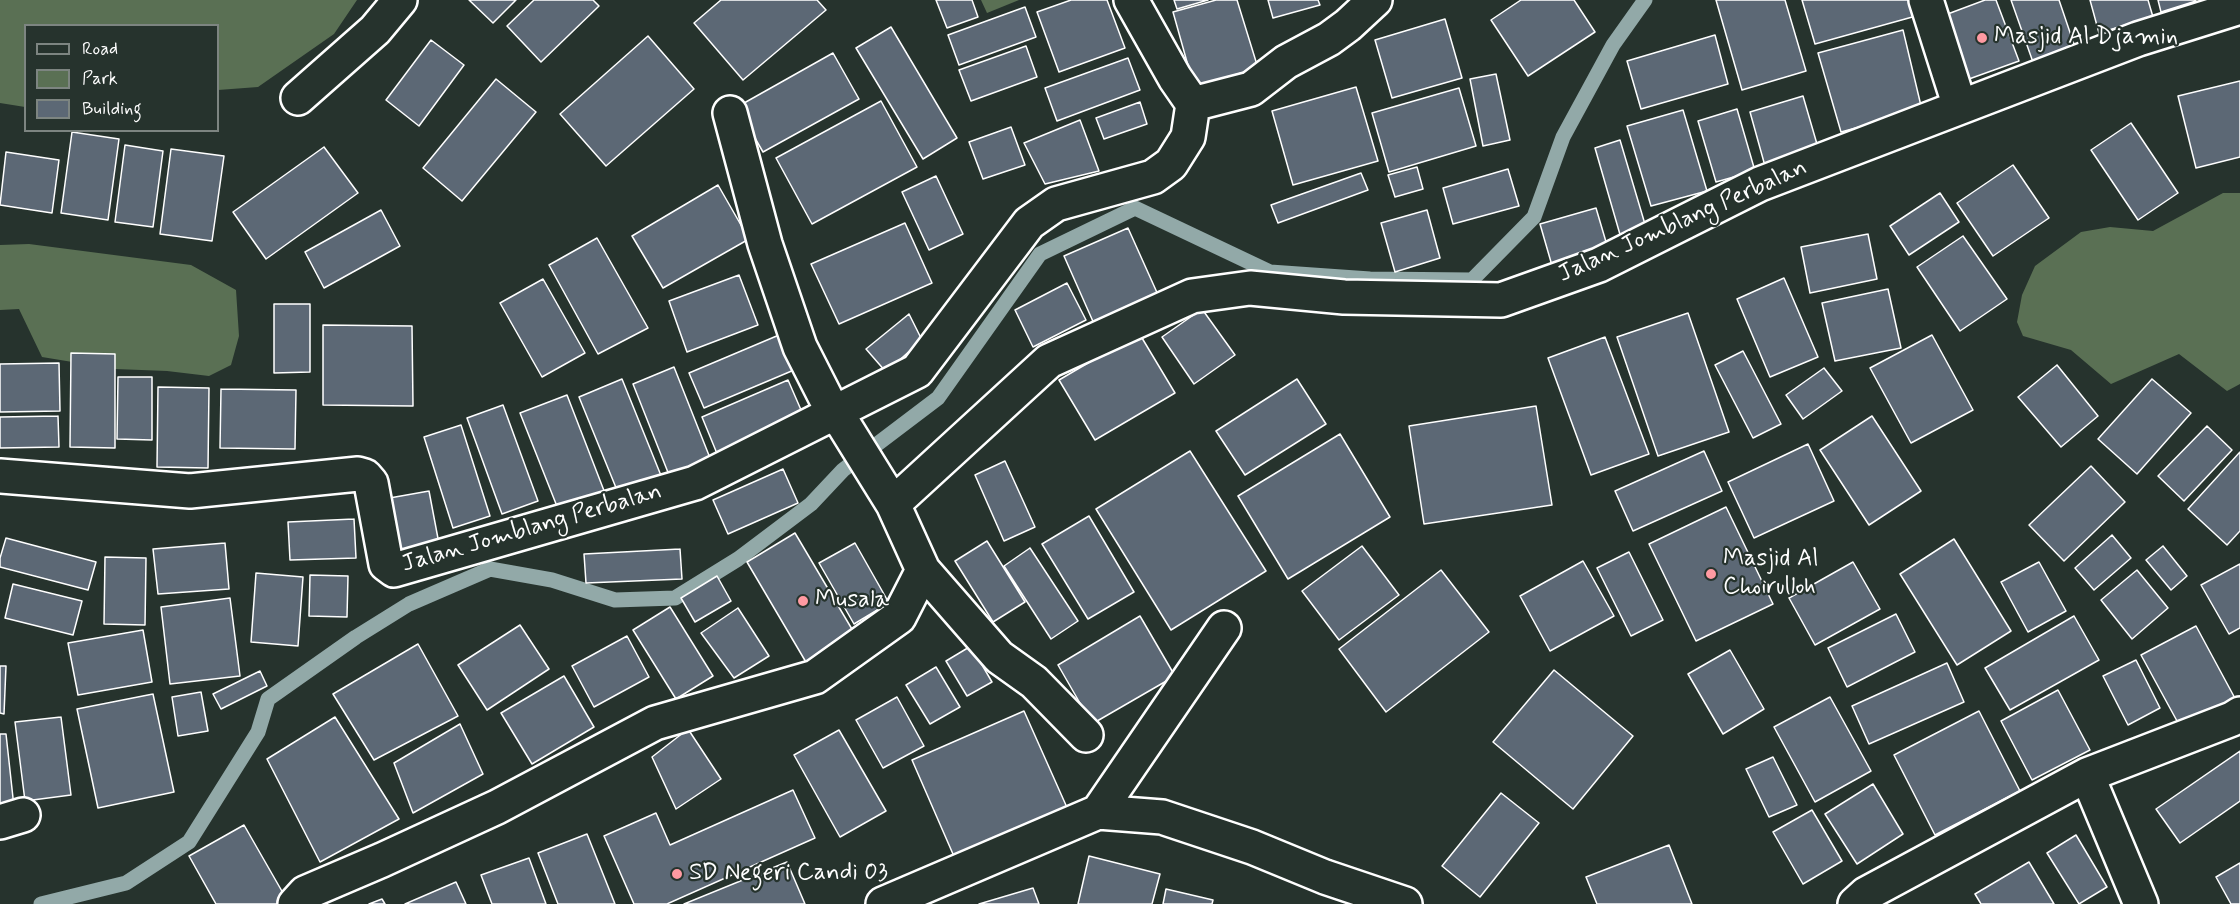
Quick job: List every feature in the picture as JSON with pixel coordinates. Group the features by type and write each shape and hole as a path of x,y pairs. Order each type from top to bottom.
{"street":[{"path":"298,98 375,30 400,0"},
{"path":"1131,0 1175,78 1193,104 1251,89 1286,62 1329,39 1375,0"},
{"path":"1926,0 1960,106"},
{"name":"Jalan Jomblang Perbalan","path":"893,504 1049,361 1192,296 1250,288 1344,297 1501,300 1599,266 1760,184 2138,39 2240,6"},
{"name":"Jalan Jomblang Perbalan","path":"0,476 190,491 358,474 366,476 371,483 386,564 394,570 695,483 843,425 917,371 1029,223 1056,204 1153,177 1171,164 1188,137 1193,104"},
{"path":"730,113 765,244 800,347 843,425 893,504 923,570 999,657 1034,682 1086,735"},
{"path":"295,904 305,893 382,861 497,807 655,723 815,677 899,617 923,570"},
{"path":"1098,812 1224,628"},
{"path":"1855,904 1866,894 2087,776 2240,714"},
{"path":"2087,776 2141,904"},
{"path":"883,904 1098,812 1162,817 1252,847 1325,877 1406,904"}],"green space":[{"path":"0,0 357,0 334,34 258,87 219,90 219,24 24,24 24,107 0,103"},
{"path":"981,0 1019,0 987,13"},
{"path":"2223,193 2240,193 2240,384 2227,391 2179,354 2111,384 2071,350 2023,336 2017,322 2022,295 2035,266 2081,232 2110,227 2153,231"},
{"path":"29,244 191,265 236,290 239,336 231,365 209,376 167,371 115,369 42,357 19,309 0,310 0,245"}],"building":[{"path":"469,0 516,0 493,23"},
{"path":"534,0 593,0 599,6 541,62 507,26"},
{"path":"721,0 817,0 826,10 743,80 694,23"},
{"path":"936,0 972,0 978,17 947,28"},
{"path":"1071,0 1107,0 1125,48 1059,72 1037,12"},
{"path":"1174,0 1208,0 1177,9"},
{"path":"1216,0 1237,0 1258,68 1194,87 1173,12"},
{"path":"1268,0 1318,0 1320,5 1273,18"},
{"path":"1521,0 1574,0 1595,32 1528,76 1491,20"},
{"path":"1716,0 1785,0 1806,71 1742,90"},
{"path":"1802,0 1911,0 1916,16 1815,44"},
{"name":"Masjid Al Djamin","path":"1985,0 1996,0 2019,61 1969,79 1945,15"},
{"path":"2011,0 2059,0 2076,50 2034,65"},
{"path":"2090,0 2148,0 2153,17 2099,33"},
{"path":"2158,0 2195,0 2196,1 2161,12"},
{"path":"1025,7 1036,37 959,65 948,35"},
{"path":"1445,19 1462,78 1392,98 1375,40"},
{"path":"891,27 957,138 923,159 856,48"},
{"path":"1903,30 1922,110 1841,132 1818,53"},
{"path":"1715,35 1728,84 1641,109 1627,61"},
{"path":"648,36 694,89 606,166 560,114"},
{"path":"431,40 464,65 419,126 386,100"},
{"path":"1026,46 1037,77 971,101 959,70"},
{"path":"833,53 859,99 763,152 737,107"},
{"path":"1128,58 1140,90 1057,121 1045,88"},
{"path":"1496,74 1510,140 1483,146 1470,79"},
{"path":"496,79 536,112 462,201 423,168"},
{"path":"2240,81 2240,157 2196,168 2178,96"},
{"path":"1356,87 1378,161 1293,185 1272,111"},
{"path":"1459,88 1476,146 1389,172 1372,113"},
{"path":"1803,96 1819,151 1765,166 1750,112"},
{"path":"881,101 917,167 812,224 776,158"},
{"path":"1140,102 1147,124 1104,139 1096,118"},
{"path":"1737,109 1755,171 1716,182 1698,121"},
{"path":"1683,110 1707,191 1651,206 1627,126"},
{"path":"1080,120 1099,171 1045,184 1024,143"},
{"path":"2131,123 2178,193 2138,220 2091,150"},
{"path":"1011,127 1025,165 983,179 969,142"},
{"path":"72,132 119,139 108,220 61,213"},
{"path":"1620,140 1647,231 1621,238 1595,148"},
{"path":"125,145 163,151 153,227 115,222"},
{"path":"324,147 358,193 266,259 233,212"},
{"path":"171,149 224,156 212,241 160,234"},
{"path":"6,152 59,160 52,213 0,205"},
{"path":"2013,165 2049,218 1993,256 1957,203"},
{"path":"1417,167 1423,189 1395,197 1388,175"},
{"path":"1508,169 1519,206 1453,224 1443,188"},
{"path":"1361,173 1368,190 1278,223 1271,205"},
{"path":"936,176 963,234 929,250 902,192"},
{"path":"718,185 749,239 663,288 632,236"},
{"path":"1940,193 1959,222 1909,255 1890,226"},
{"path":"1596,208 1609,252 1553,269 1540,224"},
{"path":"381,210 400,246 324,288 305,252"},
{"path":"1427,210 1440,258 1395,272 1381,223"},
{"path":"905,223 932,283 839,324 811,264"},
{"path":"1128,228 1159,297 1095,326 1064,256"},
{"path":"1868,234 1877,279 1810,293 1801,247"},
{"path":"1963,236 2007,299 1960,331 1917,267"},
{"path":"597,238 648,328 598,354 549,265"},
{"path":"739,275 758,325 687,352 669,301"},
{"path":"1784,278 1818,357 1770,377 1737,299"},
{"path":"543,279 585,353 542,377 500,303"},
{"path":"1067,283 1086,320 1033,347 1015,310"},
{"path":"1888,289 1901,348 1835,361 1822,303"},
{"path":"274,304 310,304 310,372 274,373"},
{"path":"1202,309 1235,355 1194,384 1162,337"},
{"path":"1688,313 1729,432 1658,456 1617,337"},
{"path":"909,314 922,340 886,372 866,349"},
{"path":"323,325 412,326 413,406 323,405"},
{"path":"1139,333 1175,393 1095,440 1059,380"},
{"path":"779,335 794,370 704,408 689,373"},
{"path":"1932,335 1973,410 1911,443 1870,368"},
{"path":"1605,337 1649,454 1591,475 1548,358"},
{"path":"1743,351 1781,424 1753,438 1715,365"},
{"path":"71,353 115,354 115,448 70,447"},
{"path":"59,363 60,411 0,412 0,364"},
{"path":"2057,365 2098,416 2061,447 2018,397"},
{"path":"674,367 712,463 671,480 633,384"},
{"path":"1824,368 1842,391 1803,419 1786,395"},
{"path":"118,377 152,377 152,440 117,439"},
{"path":"622,379 664,483 621,500 579,397"},
{"path":"1297,379 1326,424 1245,475 1216,431"},
{"path":"2152,379 2191,413 2137,474 2098,439"},
{"path":"788,380 805,419 718,456 702,417"},
{"path":"158,387 209,388 208,468 157,467"},
{"path":"221,389 296,390 295,449 220,448"},
{"path":"567,395 608,501 562,519 520,413"},
{"path":"503,405 538,501 502,514 467,418"},
{"path":"1536,406 1552,505 1424,524 1409,426"},
{"path":"58,416 59,447 0,448 0,417"},
{"path":"1872,416 1921,491 1869,525 1820,450"},
{"path":"461,425 490,516 453,528 424,437"},
{"path":"2207,426 2232,450 2184,501 2158,476"},
{"path":"1340,434 1390,517 1288,579 1238,496"},
{"path":"1808,444 1834,501 1754,538 1728,482"},
{"path":"1190,451 1266,571 1171,630 1096,509"},
{"path":"1704,451 1722,491 1633,531 1615,491"},
{"path":"2240,452 2240,531 2227,545 2188,509"},
{"path":"1005,461 1035,527 1004,541 975,475"},
{"path":"2091,466 2125,502 2064,561 2029,525"},
{"path":"783,469 798,503 728,534 713,500"},
{"path":"429,491 440,549 396,558 384,499"},
{"name":"Masjid Al Choirulloh","path":"1726,507 1773,604 1696,641 1649,544"},
{"path":"1089,516 1134,592 1088,619 1042,544"},
{"path":"354,519 356,558 290,560 288,522"},
{"name":"Musala","path":"795,533 859,641 810,669 747,562"},
{"path":"2112,535 2131,558 2094,590 2075,568"},
{"path":"6,538 96,562 88,590 0,567 0,558"},
{"path":"1954,539 2011,631 1957,665 1900,574"},
{"path":"987,541 1025,602 993,622 955,561"},
{"path":"225,543 229,589 158,594 153,549"},
{"path":"855,543 889,603 854,624 819,563"},
{"path":"1362,546 1399,595 1339,640 1302,591"},
{"path":"2163,546 2187,576 2171,590 2146,560"},
{"path":"1030,548 1078,621 1051,639 1004,566"},
{"path":"680,549 682,579 586,583 584,554"},
{"path":"1629,552 1663,620 1631,636 1597,568"},
{"path":"105,557 146,558 145,625 104,624"},
{"path":"1583,561 1614,616 1550,651 1520,596"},
{"path":"1853,562 1880,609 1815,645 1789,598"},
{"path":"2039,562 2066,611 2028,632 2001,582"},
{"path":"2240,564 2240,628 2229,634 2201,585"},
{"path":"1441,570 1489,632 1386,712 1339,649"},
{"path":"2137,570 2168,608 2132,639 2101,600"},
{"path":"256,573 303,577 298,646 251,642"},
{"path":"310,575 348,576 347,617 309,616"},
{"path":"717,576 731,601 695,622 681,598"},
{"path":"13,584 82,601 73,635 5,618"},
{"path":"230,598 240,676 170,684 161,607"},
{"path":"670,607 713,676 676,699 633,630"},
{"path":"738,608 769,656 734,678 701,633"},
{"path":"1896,614 1915,652 1847,687 1828,648"},
{"path":"1140,616 1175,676 1092,724 1058,665"},
{"path":"2074,616 2099,660 2010,710 1985,668"},
{"path":"520,625 549,669 487,710 458,665"},
{"path":"2196,626 2237,702 2183,732 2141,655"},
{"path":"143,630 152,682 78,695 68,643"},
{"path":"627,636 649,677 594,707 572,666"},
{"path":"418,644 458,716 374,760 333,694"},
{"path":"971,646 992,682 967,696 946,661"},
{"path":"1730,650 1764,709 1723,734 1688,674"},
{"path":"2136,660 2160,708 2128,725 2103,676"},
{"path":"1947,663 1964,702 1869,744 1852,706"},
{"path":"0,666 6,666 4,714 0,713"},
{"path":"936,667 960,707 930,724 906,685"},
{"path":"1554,670 1633,736 1573,809 1493,742"},
{"path":"260,671 267,686 221,709 213,694"},
{"path":"564,676 594,727 532,764 501,713"},
{"path":"2058,690 2090,750 2032,780 2001,721"},
{"path":"201,692 208,731 178,736 172,697"},
{"path":"153,694 174,792 98,808 77,709"},
{"path":"897,697 924,746 883,768 856,720"},
{"path":"1830,697 1871,771 1815,802 1774,727"},
{"path":"1024,711 1069,812 956,861 912,760"},
{"path":"1979,711 2020,791 1935,835 1894,755"},
{"path":"61,717 71,795 25,801 15,722"},
{"path":"335,717 399,819 320,862 267,759"},
{"path":"460,724 483,774 413,813 394,763"},
{"path":"688,729 721,779 676,809 652,757"},
{"path":"839,730 886,811 840,837 794,755"},
{"path":"0,734 6,734 14,807 0,809"},
{"path":"2240,751 2240,801 2180,843 2156,809"},
{"path":"1773,757 1797,805 1769,817 1746,769"},
{"path":"1873,784 1903,834 1857,864 1825,814"},
{"name":"SD Negeri Candi 03","path":"793,790 815,838 667,904 634,904 604,836 656,813 670,845"},
{"path":"1501,793 1539,823 1480,897 1442,866"},
{"path":"1812,810 1842,861 1803,884 1773,832"},
{"path":"244,825 287,900 280,904 216,904 189,856"},
{"path":"587,834 615,904 558,904 538,853"},
{"path":"2076,835 2107,887 2079,904 2047,853"},
{"path":"1669,845 1692,904 1597,904 1586,877"},
{"path":"1089,856 1160,874 1152,904 1078,904"},
{"path":"529,858 546,904 492,904 481,875"},
{"path":"787,862 805,904 684,904"},
{"path":"2029,862 2054,904 1981,904 1975,894"},
{"path":"2240,863 2240,904 2231,904 2216,877"},
{"path":"456,882 466,904 405,904"},
{"path":"1033,888 1039,904 979,904"},
{"path":"1166,889 1213,900 1212,904 1163,904"},
{"path":"382,899 385,904 369,904"}],"waterway":[{"path":"41,904 126,883 189,842 258,732 268,699 356,637 409,604 490,569 552,580 615,600 675,598 738,559 811,504 843,470 938,398 1040,254 1135,208 1270,272 1370,279 1472,280 1534,217 1563,137 1613,45 1645,0"}],"place":[{"name":"Masjid Al Djamin","path":"1982,38"},
{"name":"Masjid Al Choirulloh","path":"1711,574"},
{"name":"Musala","path":"803,601"},
{"name":"SD Negeri Candi 03","path":"677,874"}]}
